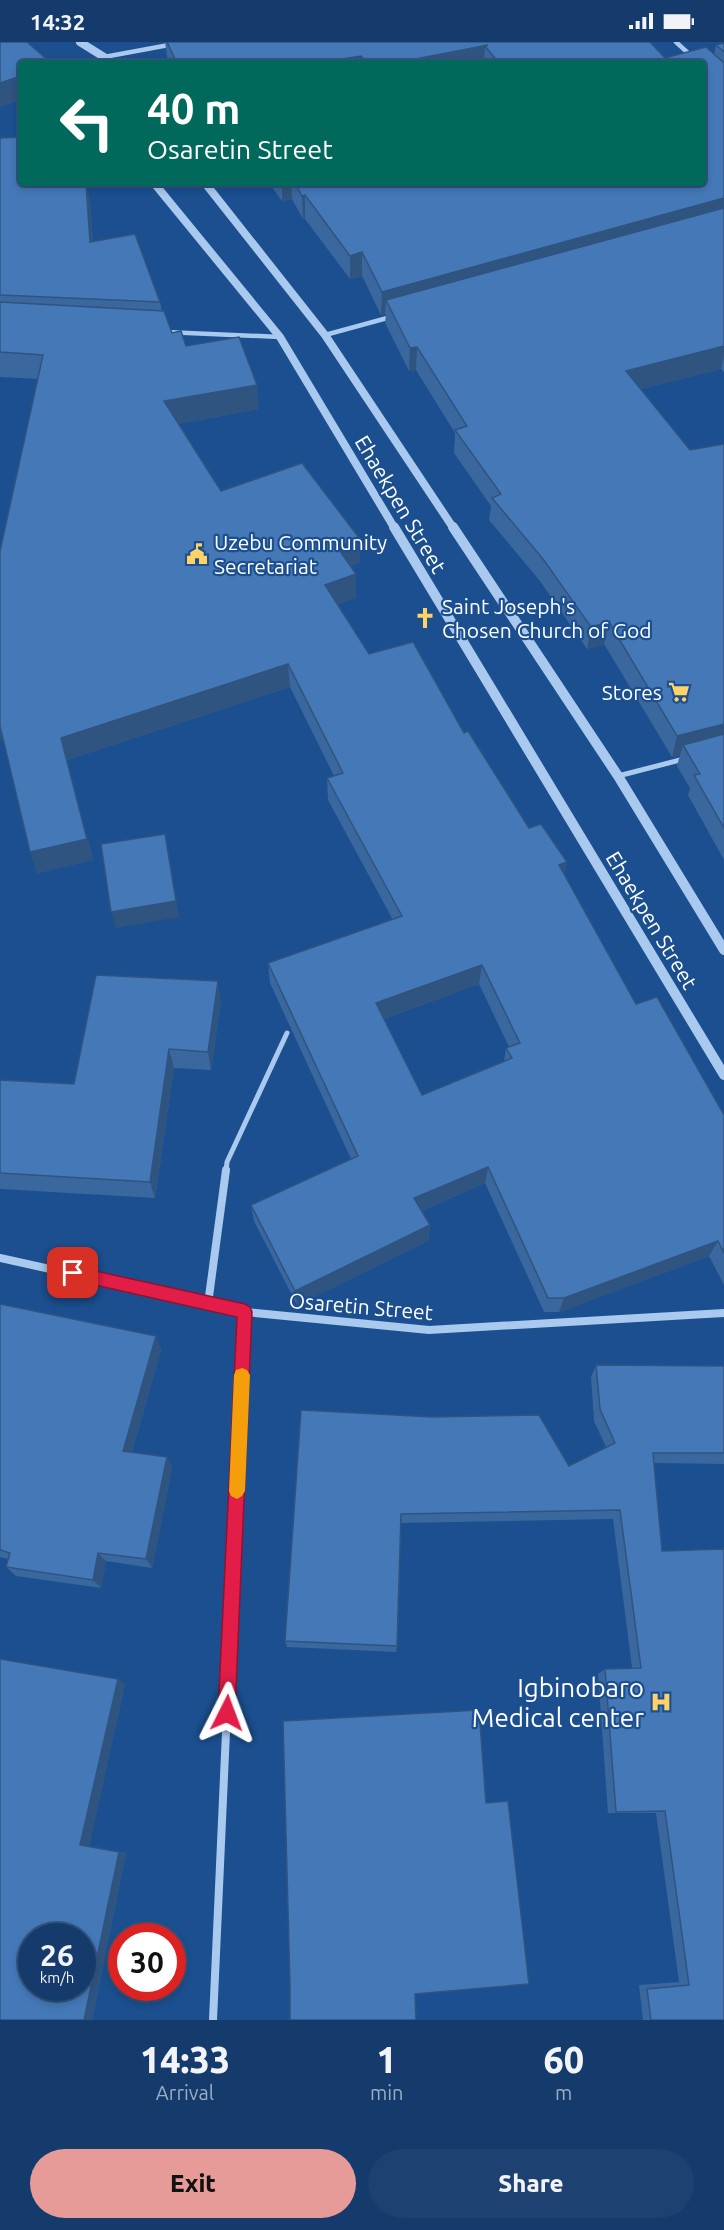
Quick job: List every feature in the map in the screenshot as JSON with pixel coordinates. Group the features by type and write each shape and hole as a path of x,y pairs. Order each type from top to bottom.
{"street":[{"path":"80,42 106,60"},
{"path":"104,57 185,42"},
{"path":"676,42 696,60"},
{"name":"Ehaekpen Street","path":"156,186 279,337 724,1075"},
{"name":"Ehaekpen Street","path":"206,186 325,335 618,776 724,950"},
{"path":"325,335 393,317"},
{"path":"163,332 279,337"},
{"path":"618,776 692,756"},
{"path":"208,1304 227,1162 287,1033"},
{"name":"Osaretin Street","path":"0,1258 245,1312 429,1330 724,1313"},
{"path":"213,2020 245,1312"}],"building":[{"path":"0,42 27,42 48,60 18,60 18,77 0,83"},
{"path":"167,42 650,42 665,58 706,47 724,63 724,198 382,292 362,252 350,256 297,186 706,186 706,60 497,60 485,46 488,45 410,60 364,60 361,56 335,60 176,60"},
{"path":"724,43 724,52 716,45"},
{"path":"18,137 18,186 86,186 90,242 135,234 160,302 0,295 0,138"},
{"path":"724,208 724,346 626,371 690,450 724,444 724,724 677,736 609,622 591,627 543,559 492,498 501,494 455,430 467,426 417,347 410,348 386,300"},
{"path":"0,302 164,311 172,333 181,331 186,346 239,337 257,385 164,401 221,491 302,463 360,539 337,547 356,574 325,585 369,654 413,642 464,733 468,731 529,828 541,824 567,862 559,865 636,1004 657,997 724,1115 724,1253 718,1241 564,1298 548,1298 488,1167 414,1198 430,1225 295,1291 251,1205 358,1156 268,963 402,916 327,778 343,773 288,664 61,738 87,839 30,852 0,726 0,551 43,355 0,352","holes":["482,965 520,1043 506,1048 512,1058 422,1095 376,1003"]},
{"path":"724,734 724,828 694,775 700,774 683,745"},
{"path":"165,834 176,901 111,912 101,844"},
{"path":"96,975 218,981 208,1052 169,1049 150,1182 0,1173 0,1080 74,1084"},
{"path":"0,1304 156,1336 123,1451 167,1457 146,1559 98,1553 93,1580 6,1567 10,1553 0,1550"},
{"path":"596,1365 724,1366 724,1453 653,1453 662,1551 724,1549 724,2020 651,2020 647,1989 689,1985 665,1811 616,1812 605,1669 641,1668 620,1510 401,1514 397,1646 285,1641 301,1410 433,1417 539,1415 569,1466 615,1443 600,1409"},
{"path":"0,1659 118,1679 80,1845 119,1852 96,1962 96,1923 18,1923 18,2001 88,2001 84,2020 0,2020"},
{"path":"479,1710 486,1803 508,1801 529,1984 415,1994 416,2020 290,2020 283,1721"}],"slow traffic":[{"path":"237,1491 242,1375"}],"place":[{"name":"Uzebu Community Secretariat","path":"197,554"},
{"name":"Saint Joseph's Chosen Church of God","path":"425,618"},
{"name":"Stores","path":"679,692"},
{"name":"Igbinobaro Medical center","path":"661,1702"}],"route":[{"path":"73,1273 245,1312 227,1713"}]}
